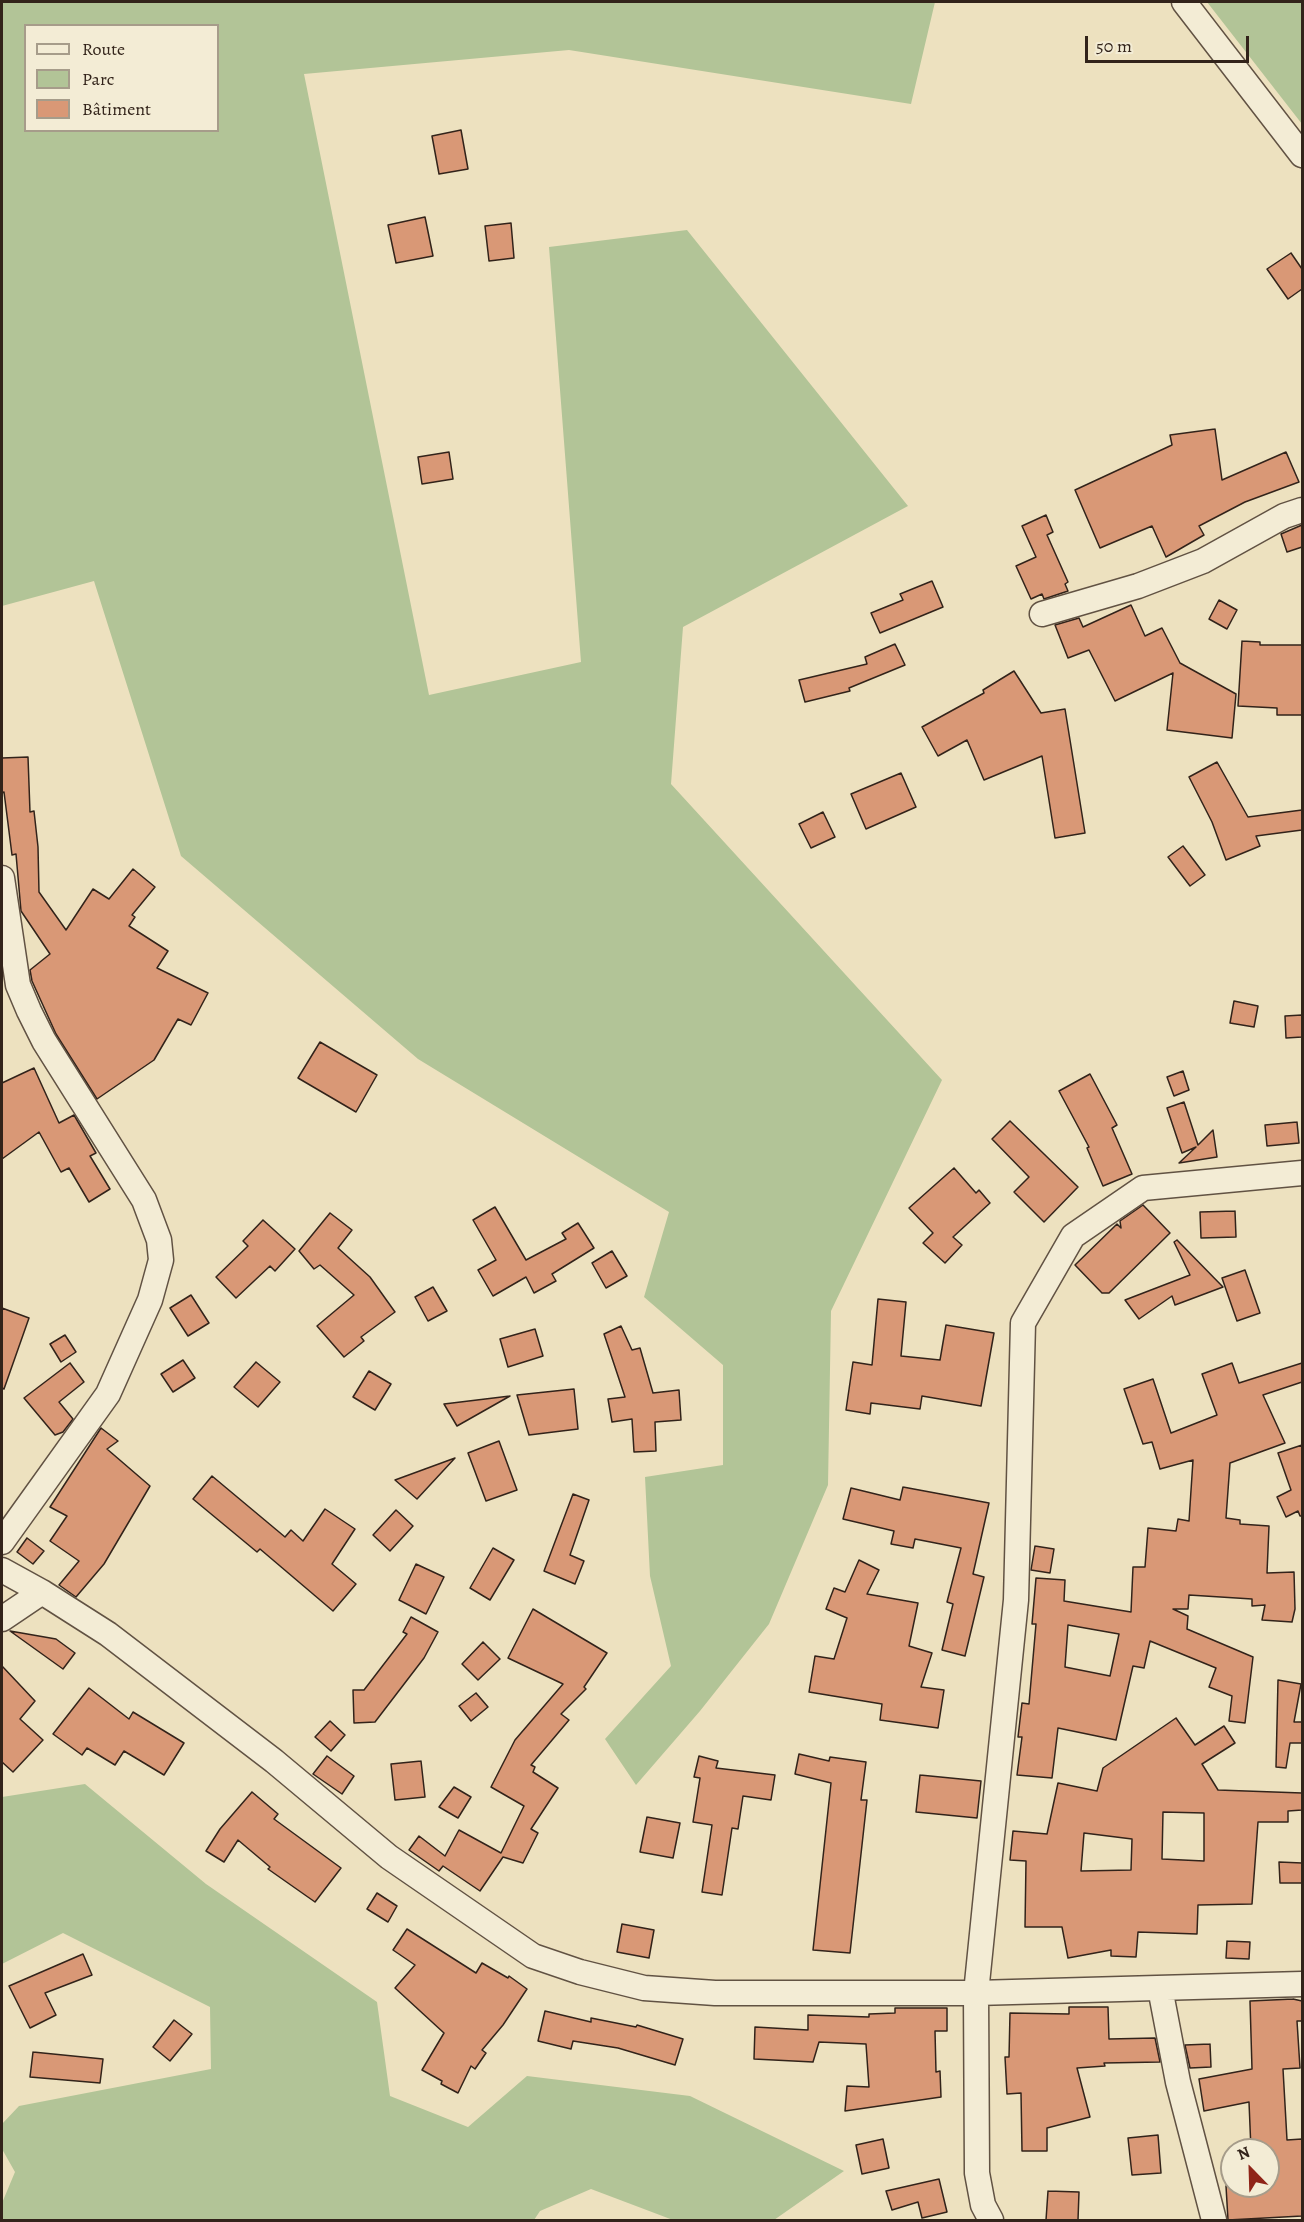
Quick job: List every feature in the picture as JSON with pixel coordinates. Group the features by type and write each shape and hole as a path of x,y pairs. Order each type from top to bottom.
{"street":[{"path":"1184,2 1302,155"},
{"path":"1042,614 1138,586 1203,561 1284,516 1302,510"},
{"path":"2,878 18,985 44,1041 144,1200 159,1240 161,1260 150,1299 108,1394 2,1542"},
{"path":"991,2220 983,2205 977,2173 976,1993 1016,1600 1023,1323 1073,1236 1143,1188 1302,1173"},
{"path":"2,1570 42,1592 108,1634 274,1761 388,1857 534,1956 580,1972 644,1988 715,1993 976,1993 1302,1984"},
{"path":"2,1619 42,1592"},
{"path":"1160,1988 1178,2082 1214,2220"}],"green space":[{"path":"2,2 935,2 911,104 569,50 304,74 429,695 581,662 549,247 687,230 908,506 683,627 671,784 942,1080 831,1311 828,1485 769,1624 700,1711 636,1785 605,1739 671,1666 650,1576 645,1477 723,1465 723,1365 644,1297 669,1212 418,1059 181,856 94,581 2,606"},
{"path":"1207,2 1302,2 1302,124"},
{"path":"85,1784 206,1884 377,2002 390,2096 468,2127 527,2076 690,2096 844,2171 774,2220 673,2220 591,2189 540,2211 534,2220 2,2220 2,2203 15,2172 2,2149 2,2124 19,2106 211,2069 210,2007 63,1933 2,1964 2,1797"}],"building":[{"path":"461,130 468,169 439,174 432,136"},
{"path":"425,217 433,256 396,263 388,225"},
{"path":"511,223 514,258 489,261 485,226"},
{"path":"1291,253 1302,269 1302,289 1288,299 1267,269"},
{"path":"1215,429 1222,480 1286,452 1299,482 1245,502 1199,526 1204,535 1166,557 1152,526 1100,548 1075,490 1172,445 1170,435"},
{"path":"449,452 453,479 422,484 418,457"},
{"path":"1046,515 1053,532 1047,535 1068,582 1065,584 1068,591 1044,599 1042,594 1031,599 1016,566 1036,557 1022,526"},
{"path":"1302,525 1302,547 1287,552 1281,534"},
{"path":"932,581 943,607 880,633 871,613 903,600 900,594"},
{"path":"1219,600 1237,610 1227,629 1209,619"},
{"path":"1131,605 1145,636 1162,628 1180,663 1236,694 1232,738 1167,730 1173,673 1115,701 1089,650 1068,658 1055,625 1079,618 1083,627"},
{"path":"1242,641 1260,642 1260,645 1302,645 1302,715 1277,715 1277,708 1238,706"},
{"path":"895,644 905,665 849,688 850,691 805,702 799,680 867,664 865,657"},
{"path":"1014,671 1041,713 1065,709 1085,833 1055,838 1042,756 984,780 967,740 938,756 922,727 984,693 983,690"},
{"path":"28,757 30,812 34,811 38,847 39,892 66,930 93,889 109,899 133,869 155,887 132,915 135,917 129,926 168,951 157,968 208,993 191,1025 178,1019 154,1060 97,1099 56,1034 32,981 30,970 50,954 21,911 16,854 12,855 4,792 2,793 2,758"},
{"path":"1217,762 1248,817 1302,810 1302,830 1256,836 1260,846 1226,860 1212,822 1189,777"},
{"path":"901,773 916,807 866,829 851,794"},
{"path":"823,812 835,837 811,848 799,824"},
{"path":"1183,846 1205,875 1190,886 1168,857"},
{"path":"1234,1001 1258,1006 1254,1027 1230,1023"},
{"path":"1302,1015 1302,1037 1286,1038 1285,1016"},
{"path":"320,1042 377,1075 356,1112 298,1078"},
{"path":"34,1068 59,1123 74,1115 96,1153 90,1156 110,1189 89,1202 69,1168 61,1172 39,1132 2,1159 2,1083"},
{"path":"1183,1071 1189,1090 1174,1096 1167,1077"},
{"path":"1090,1074 1117,1125 1112,1128 1132,1174 1103,1186 1087,1148 1089,1147 1059,1091"},
{"path":"1184,1102 1198,1145 1213,1130 1217,1157 1179,1163 1196,1147 1182,1153 1167,1108"},
{"path":"1010,1121 1078,1187 1044,1222 1014,1192 1029,1177 992,1139"},
{"path":"1297,1122 1299,1143 1267,1146 1265,1125"},
{"path":"954,1168 976,1193 979,1190 990,1203 953,1237 962,1245 945,1263 923,1243 933,1233 909,1208"},
{"path":"1143,1205 1170,1233 1109,1293 1102,1293 1075,1265 1117,1224 1121,1228 1120,1221"},
{"path":"495,1207 526,1260 566,1239 562,1233 578,1223 594,1248 552,1274 556,1281 534,1293 526,1277 493,1296 478,1270 496,1260 473,1220"},
{"path":"1235,1211 1236,1237 1201,1238 1200,1212"},
{"path":"330,1213 352,1230 338,1248 370,1277 395,1312 361,1337 364,1341 344,1357 317,1326 354,1295 320,1265 314,1269 299,1251"},
{"path":"263,1220 295,1249 275,1271 270,1266 236,1298 216,1277 248,1246 243,1241"},
{"path":"1177,1240 1223,1287 1175,1305 1172,1296 1139,1319 1125,1300 1190,1275 1174,1242"},
{"path":"612,1251 627,1276 606,1288 592,1263"},
{"path":"1245,1270 1260,1313 1237,1321 1222,1278"},
{"path":"433,1287 447,1311 428,1321 415,1297"},
{"path":"191,1295 209,1323 188,1336 170,1308"},
{"path":"878,1299 906,1302 901,1356 940,1360 946,1325 994,1333 981,1406 922,1396 920,1409 871,1403 870,1414 846,1410 853,1362 872,1365"},
{"path":"2,1308 29,1318 4,1389 2,1388"},
{"path":"621,1326 632,1350 640,1348 653,1393 679,1390 681,1420 655,1422 656,1451 634,1452 632,1419 612,1422 608,1399 625,1397 604,1334"},
{"path":"535,1329 543,1356 508,1367 500,1339"},
{"path":"65,1335 76,1352 61,1362 50,1344"},
{"path":"183,1360 195,1378 173,1392 161,1374"},
{"path":"256,1362 280,1382 258,1407 234,1387"},
{"path":"70,1363 84,1382 59,1402 73,1419 63,1432 55,1435 24,1398"},
{"path":"1232,1363 1239,1383 1302,1363 1302,1382 1263,1395 1285,1443 1230,1463 1226,1518 1240,1520 1240,1524 1269,1526 1267,1573 1294,1572 1295,1609 1292,1622 1262,1620 1265,1605 1252,1606 1252,1599 1189,1595 1188,1609 1173,1609 1188,1616 1187,1629 1253,1657 1245,1723 1229,1721 1232,1696 1209,1687 1216,1668 1150,1641 1144,1668 1133,1666 1116,1740 1058,1728 1052,1778 1017,1775 1022,1737 1018,1737 1022,1703 1029,1704 1036,1624 1032,1624 1036,1578 1065,1580 1064,1601 1131,1612 1133,1567 1145,1567 1148,1528 1176,1531 1178,1519 1189,1521 1193,1460 1160,1469 1152,1442 1143,1444 1124,1389 1153,1379 1171,1433 1217,1415 1202,1374","holes":["1068,1625 1119,1634 1110,1676 1065,1667"]},
{"path":"369,1371 391,1384 375,1410 353,1397"},
{"path":"574,1389 578,1429 529,1435 517,1395"},
{"path":"510,1396 457,1426 444,1404"},
{"path":"101,1428 118,1441 107,1449 150,1486 104,1564 76,1597 59,1585 79,1561 50,1541 67,1516 50,1507"},
{"path":"499,1441 517,1490 486,1501 468,1453"},
{"path":"1302,1445 1302,1516 1298,1511 1286,1517 1277,1497 1291,1490 1278,1453"},
{"path":"455,1458 417,1499 395,1480"},
{"path":"212,1476 285,1537 291,1530 303,1541 325,1509 355,1529 332,1564 356,1584 333,1611 260,1549 257,1552 193,1499"},
{"path":"903,1487 989,1503 973,1574 984,1577 965,1656 942,1650 953,1604 947,1602 961,1548 915,1539 913,1548 891,1544 894,1531 843,1519 851,1488 900,1500"},
{"path":"573,1494 589,1500 570,1555 584,1561 575,1584 544,1571"},
{"path":"396,1510 413,1526 390,1551 373,1535"},
{"path":"27,1538 44,1551 33,1564 17,1552"},
{"path":"1035,1546 1054,1549 1050,1573 1031,1570"},
{"path":"493,1548 514,1560 490,1600 470,1588"},
{"path":"859,1560 879,1570 867,1594 918,1603 909,1646 932,1653 921,1687 944,1690 938,1728 880,1720 882,1704 809,1692 815,1656 834,1659 847,1618 826,1609 834,1588 845,1592"},
{"path":"416,1564 444,1577 426,1614 399,1600"},
{"path":"533,1609 607,1653 584,1687 586,1689 561,1714 569,1720 531,1765 535,1767 533,1772 558,1788 531,1829 538,1833 523,1863 503,1857 480,1891 443,1866 439,1871 409,1850 419,1836 445,1856 459,1830 501,1853 524,1806 491,1787 515,1740 563,1684 508,1658"},
{"path":"411,1617 438,1632 424,1658 375,1722 354,1723 353,1690 364,1690 407,1634 403,1632"},
{"path":"10,1631 56,1639 75,1653 63,1669"},
{"path":"483,1642 500,1659 478,1680 462,1664"},
{"path":"2,1666 35,1701 20,1719 43,1740 13,1772 2,1762"},
{"path":"1278,1680 1301,1684 1294,1722 1302,1722 1302,1743 1290,1743 1286,1768 1276,1767"},
{"path":"89,1688 129,1719 133,1712 184,1743 164,1775 124,1751 115,1765 87,1748 82,1755 53,1734"},
{"path":"476,1693 488,1707 471,1721 459,1706"},
{"path":"1176,1718 1195,1745 1224,1726 1235,1743 1202,1764 1218,1790 1302,1793 1302,1810 1288,1811 1288,1822 1258,1822 1252,1904 1198,1905 1197,1934 1138,1932 1136,1957 1111,1956 1111,1950 1068,1958 1062,1927 1025,1927 1026,1861 1010,1860 1013,1831 1047,1834 1058,1783 1097,1791 1103,1768","holes":["1163,1812 1204,1813 1204,1861 1162,1859","1084,1833 1132,1839 1131,1870 1081,1871"]},
{"path":"330,1721 345,1735 331,1751 315,1737"},
{"path":"799,1754 829,1761 830,1757 866,1762 861,1800 867,1800 850,1953 813,1950 831,1783 795,1774"},
{"path":"327,1756 354,1776 342,1794 313,1774"},
{"path":"699,1756 718,1761 716,1768 775,1775 771,1800 743,1796 738,1829 732,1828 722,1895 702,1892 712,1825 693,1822 700,1778 694,1777"},
{"path":"421,1761 425,1797 395,1800 391,1764"},
{"path":"920,1775 981,1781 977,1818 916,1812"},
{"path":"454,1787 471,1797 458,1818 439,1807"},
{"path":"252,1792 278,1814 274,1819 341,1868 315,1902 268,1869 270,1867 238,1840 224,1862 206,1851 220,1829"},
{"path":"647,1817 680,1823 673,1858 640,1852"},
{"path":"1279,1862 1302,1863 1302,1883 1280,1883"},
{"path":"377,1893 397,1906 388,1922 367,1909"},
{"path":"622,1924 654,1930 649,1958 617,1952"},
{"path":"407,1929 476,1973 482,1963 508,1978 509,1976 527,1989 503,2025 482,2050 486,2053 475,2069 471,2066 458,2093 422,2070 444,2033 395,1988 415,1965 393,1950"},
{"path":"1227,1941 1250,1942 1249,1959 1226,1958"},
{"path":"83,1954 92,1975 45,1993 56,2015 30,2028 9,1986"},
{"path":"1293,1999 1302,2001 1302,2021 1297,2021 1300,2068 1283,2069 1287,2140 1302,2139 1302,2216 1228,2220 1227,2198 1280,2198 1280,2138 1250,2138 1249,2102 1204,2111 1199,2079 1252,2069 1250,2001"},
{"path":"1069,2007 1108,2007 1109,2039 1155,2038 1160,2062 1104,2063 1105,2066 1077,2068 1090,2117 1047,2128 1047,2151 1022,2151 1021,2093 1007,2094 1005,2057 1009,2057 1010,2013 1069,2014"},
{"path":"895,2008 947,2008 947,2031 935,2031 936,2072 940,2071 941,2097 845,2111 847,2086 869,2087 866,2044 819,2042 813,2062 754,2059 755,2027 808,2030 808,2015 869,2017 869,2014 895,2013"},
{"path":"545,2011 591,2022 591,2018 636,2027 637,2025 683,2039 675,2065 618,2048 573,2041 571,2049 538,2041"},
{"path":"174,2020 192,2034 170,2061 153,2047"},
{"path":"1210,2044 1211,2067 1190,2068 1185,2045"},
{"path":"33,2052 103,2059 100,2083 30,2077"},
{"path":"1158,2135 1161,2173 1132,2175 1128,2138"},
{"path":"883,2139 889,2168 862,2174 856,2145"},
{"path":"939,2179 947,2212 922,2218 918,2202 892,2210 886,2191"},
{"path":"1048,2191 1079,2192 1078,2220 1046,2220"}]}
